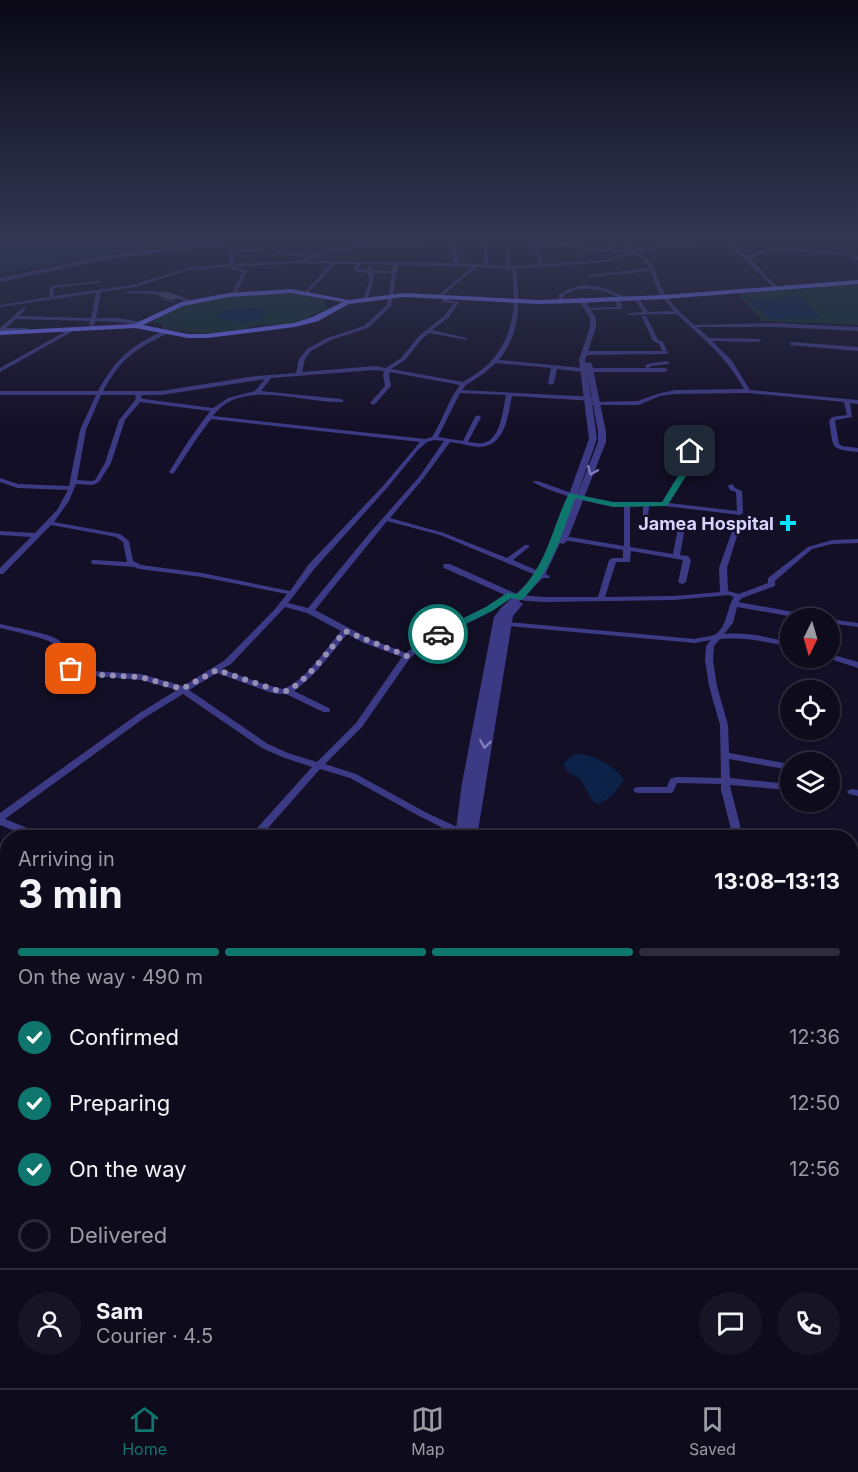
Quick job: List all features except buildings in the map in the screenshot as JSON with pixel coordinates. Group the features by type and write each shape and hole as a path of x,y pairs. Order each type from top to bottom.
{"main road":[{"path":"1,331 90,330 138,324 160,312 198,301"},
{"path":"331,301 334,304 331,309"},
{"path":"138,324 166,332 207,336 295,325 315,319 331,309 354,301"}],"street":[{"path":"0,306 30,301"},
{"path":"90,330 97,301"},
{"path":"299,374 302,358 309,350 329,339 366,327 389,306 389,301"},
{"path":"373,403 388,386 386,375 388,369 403,359 428,331 447,316 457,302 444,301"},
{"path":"434,438 464,384 493,361 513,332 517,301"},
{"path":"579,301 592,322"},
{"path":"465,830 468,783 498,622 503,611 543,575 564,538 593,439 592,402 587,370 582,360 592,322 587,309 580,301"},
{"path":"587,309 620,308 619,301"},
{"path":"584,353 665,353 661,343 656,341 637,301"},
{"path":"668,301 710,339 735,366 748,391"},
{"path":"1,331 24,308"},
{"path":"630,314 679,312"},
{"path":"16,318 94,320 138,324"},
{"path":"20,330 32,318"},
{"path":"694,326 858,329"},
{"path":"0,370 72,330"},
{"path":"1,331 38,331"},
{"path":"428,331 465,339"},
{"path":"0,572 60,511 72,485 84,424 100,394 126,355 166,332"},
{"path":"710,339 758,340"},
{"path":"792,344 858,349"},
{"path":"493,361 587,370 665,370"},
{"path":"650,370 647,366 649,365 667,363"},
{"path":"0,480 17,486 96,482 101,476 122,420 139,397 268,377 361,368 388,369 464,384"},
{"path":"551,383 554,368"},
{"path":"257,392 268,377"},
{"path":"0,393 41,391 139,397 214,410"},
{"path":"459,391 592,402 639,403 659,395 675,392 748,391 858,402"},
{"path":"172,472 214,410 230,399 257,392 341,401"},
{"path":"210,417 425,441 434,438 482,445 495,441 504,418 509,394"},
{"path":"847,402 850,416 832,421 836,445 840,448 858,450"},
{"path":"465,442 478,417"},
{"path":"310,612 410,491 448,440"},
{"path":"0,820 141,716 182,689 217,670 237,654 284,604 312,566 425,441"},
{"path":"665,504 682,476 690,451"},
{"path":"536,482 607,504 665,504 740,513 739,491 732,489 731,486"},
{"path":"543,575 577,496"},
{"path":"601,599 614,560 627,560 627,505"},
{"path":"646,505 645,519 682,527 675,556"},
{"path":"385,519 442,534 543,575"},
{"path":"724,594 723,568 739,520"},
{"path":"48,523 118,535 126,541 128,558 135,566"},
{"path":"0,533 35,535"},
{"path":"564,538 687,559 682,582"},
{"path":"736,830 725,781 724,725 713,686 709,660 710,646 729,623 737,600 772,584 771,580 810,548 832,542 858,541"},
{"path":"507,561 527,546"},
{"path":"95,562 202,575 291,593"},
{"path":"447,566 518,597 676,598 724,594 737,600 780,610"},
{"path":"466,830 508,616 518,597"},
{"path":"260,830 368,713 407,656 427,640 518,597"},
{"path":"284,604 310,612 345,631 407,656"},
{"path":"840,623 858,626"},
{"path":"507,624 695,641 720,634 740,635 780,643"},
{"path":"0,626 54,640 60,645 71,669 75,672 141,677 182,689 265,746 285,755 353,776 454,830"},
{"path":"287,691 299,682 345,631"},
{"path":"840,659 858,665"},
{"path":"217,670 276,691 287,691 326,710"},
{"path":"724,755 780,765"},
{"path":"638,790 670,790 675,780 725,781 780,786"},
{"path":"0,820 23,830"}],"green space":[{"path":"207,301 325,301 324,304 328,308 291,325 258,325 229,333 208,334 163,329 162,323 153,324 160,316 173,309"},
{"path":"744,301 858,301 858,325 762,321"}],"water":[{"path":"751,301 804,301 820,317 769,320"},
{"path":"238,307 256,308 266,312 262,317 249,322 228,321 216,317 224,311"},
{"path":"574,754 595,758 608,765 624,779 613,795 599,804 593,802 580,779 568,772 563,764"}],"way so far":[{"path":"71,669 80,674 141,677 182,689 217,670 282,692 293,688 345,631 407,656 438,634"}],"place":[{"name":"Jamea Hospital","path":"788,523"}],"route":[{"path":"438,634 489,609 510,595 518,598 535,582 541,575 556,541 572,495 613,505 665,504 682,476 690,451"}]}
